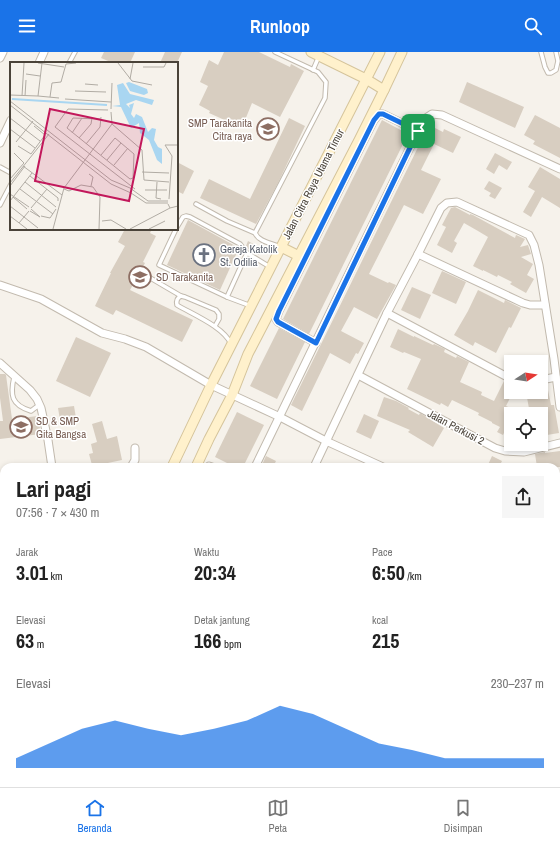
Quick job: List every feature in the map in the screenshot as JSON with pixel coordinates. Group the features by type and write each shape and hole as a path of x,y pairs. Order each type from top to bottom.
{"main road":[{"name":"Jalan Citra Raya Utama Timur","path":"174,463 211,385 252,307 270,267 380,52"},
{"name":"Jalan Citra Raya Utama Timur","path":"198,463 232,395 248,354 384,90 402,52"},
{"path":"315,54 366,79 384,90"},
{"path":"281,247 299,256"}],"street":[{"path":"0,58 3,52"},
{"path":"39,62 44,52"},
{"path":"316,343 278,322 276,319 279,311 374,120 379,114 383,114 418,131"},
{"path":"257,463 418,131 426,118 432,114 442,115 560,169"},
{"path":"0,143 10,122"},
{"path":"316,463 387,313 441,208 447,203 457,202 529,235 534,245 539,265 545,305 557,358 556,377 560,407"},
{"path":"418,254 523,303 530,305 545,305"},
{"path":"0,285 41,299 102,333 125,339 146,347 211,385 374,463"},
{"path":"387,313 504,375"},
{"path":"0,363 34,394 40,404 51,463"},
{"name":"Jalan Perkusi 2","path":"358,375 495,448 505,451 524,452 560,443"},
{"path":"548,379 556,377"},
{"path":"133,463 135,460 135,448"}],"lane":[{"path":"69,62 74,52"},
{"path":"255,233 325,98 326,82 318,72 275,52"},
{"path":"541,52 545,67 548,73 551,73 556,70 558,62 556,52"},
{"path":"313,70 315,54"},
{"path":"0,167 10,172"},
{"path":"0,205 10,186"},
{"path":"196,204 227,221 255,233 261,240 281,247"},
{"path":"178,226 183,217 186,216 240,244 247,253 270,267"},
{"path":"176,230 159,265 226,297 252,307"},
{"path":"226,297 247,253"},
{"path":"147,276 181,296 216,310 219,314 219,319 215,326"},
{"path":"181,296 176,302 177,305 215,326 229,340 231,346"},
{"path":"14,376 12,394 15,403 22,409 31,411 40,404"}],"building":[{"path":"104,52 135,52 130,62 111,62 101,58"},
{"path":"165,52 182,52 177,62 160,62"},
{"path":"224,52 259,52 290,67 291,64 304,71 280,117 252,103 243,125 230,120 229,122 209,113 210,111 199,105 208,86 200,82 209,60 218,65"},
{"path":"467,82 524,107 515,128 459,102"},
{"path":"535,115 560,128 560,158 533,144 535,141 524,135"},
{"path":"289,118 305,126 278,183 256,224 200,198 209,179 250,199"},
{"path":"382,120 408,134 309,334 283,319"},
{"path":"429,125 443,132 444,129 461,137 453,153 434,144 421,170 441,179 423,214 404,205 369,274 396,285 377,319 354,307 341,331 364,343 350,364 330,353 302,411 291,405"},
{"path":"495,153 512,162 507,170 499,165 494,174 486,169"},
{"path":"178,163 194,171 183,194 178,192"},
{"path":"540,167 560,179 560,208 542,197 531,217 523,212 535,191 528,187"},
{"path":"489,181 502,188 495,199 489,196 491,193 484,189"},
{"path":"455,207 515,238 516,235 525,239 520,247 528,245 531,254 521,257 533,264 527,275 534,279 526,293 510,284 512,282 473,266 488,237 464,223 454,241 457,243 452,253 437,245 446,227 442,225 451,208"},
{"name":"Gereja Katolik St. Odilia","path":"188,220 239,248 220,290 167,265"},
{"path":"124,230 152,230 150,233 156,236 143,262 145,263 130,290 193,320 182,342 116,310 113,315 95,306 110,273 125,246 118,242"},
{"path":"248,241 262,249 259,255 248,249 246,246"},
{"path":"442,271 466,282 456,304 432,293"},
{"path":"412,287 431,295 420,319 401,310"},
{"path":"478,290 504,303 505,300 521,308 511,328 509,327 496,353 475,342 473,346 454,335"},
{"path":"279,328 305,342 277,399 250,386"},
{"path":"398,329 445,349 444,352 469,362 460,382 482,392 481,395 494,401 504,381 504,399 510,399 506,406 508,407 504,407 503,435 497,432 500,427 478,415 479,413 475,411 452,400 448,407 441,403 440,405 407,389 421,359 390,347"},
{"path":"76,337 111,353 90,397 56,381"},
{"name":"SD & SMP Gita Bangsa","path":"0,374 6,375 12,419 38,416 41,434 0,439 0,421 3,421 0,398"},
{"path":"548,390 551,405 554,405 559,433 548,435 548,407 529,407 527,399 548,399"},
{"path":"384,397 396,401 419,415 420,413 444,428 433,447 408,432 410,430 377,416"},
{"path":"74,406 76,418 60,420 58,408"},
{"path":"237,412 264,425 245,463 227,463 215,457"},
{"path":"364,414 379,421 371,439 356,432"},
{"path":"102,421 107,439 117,436 122,460 108,463 91,463 89,454 93,453 91,444 97,442 92,424"},
{"path":"560,451 560,463 536,463 535,454"},
{"path":"266,456 276,461 275,463 263,463"},
{"path":"492,456 502,461 501,463 489,463"}],"place":[{"name":"SMP Tarakanita Citra raya","path":"268,129"},
{"name":"Gereja Katolik St. Odilia","path":"204,255"},
{"name":"SD Tarakanita","path":"140,277"},
{"name":"SD & SMP Gita Bangsa","path":"21,427"}],"route":[{"path":"379,114 383,114 390,116 418,131 316,343 278,322 276,319 279,311 374,120 379,114"}]}
